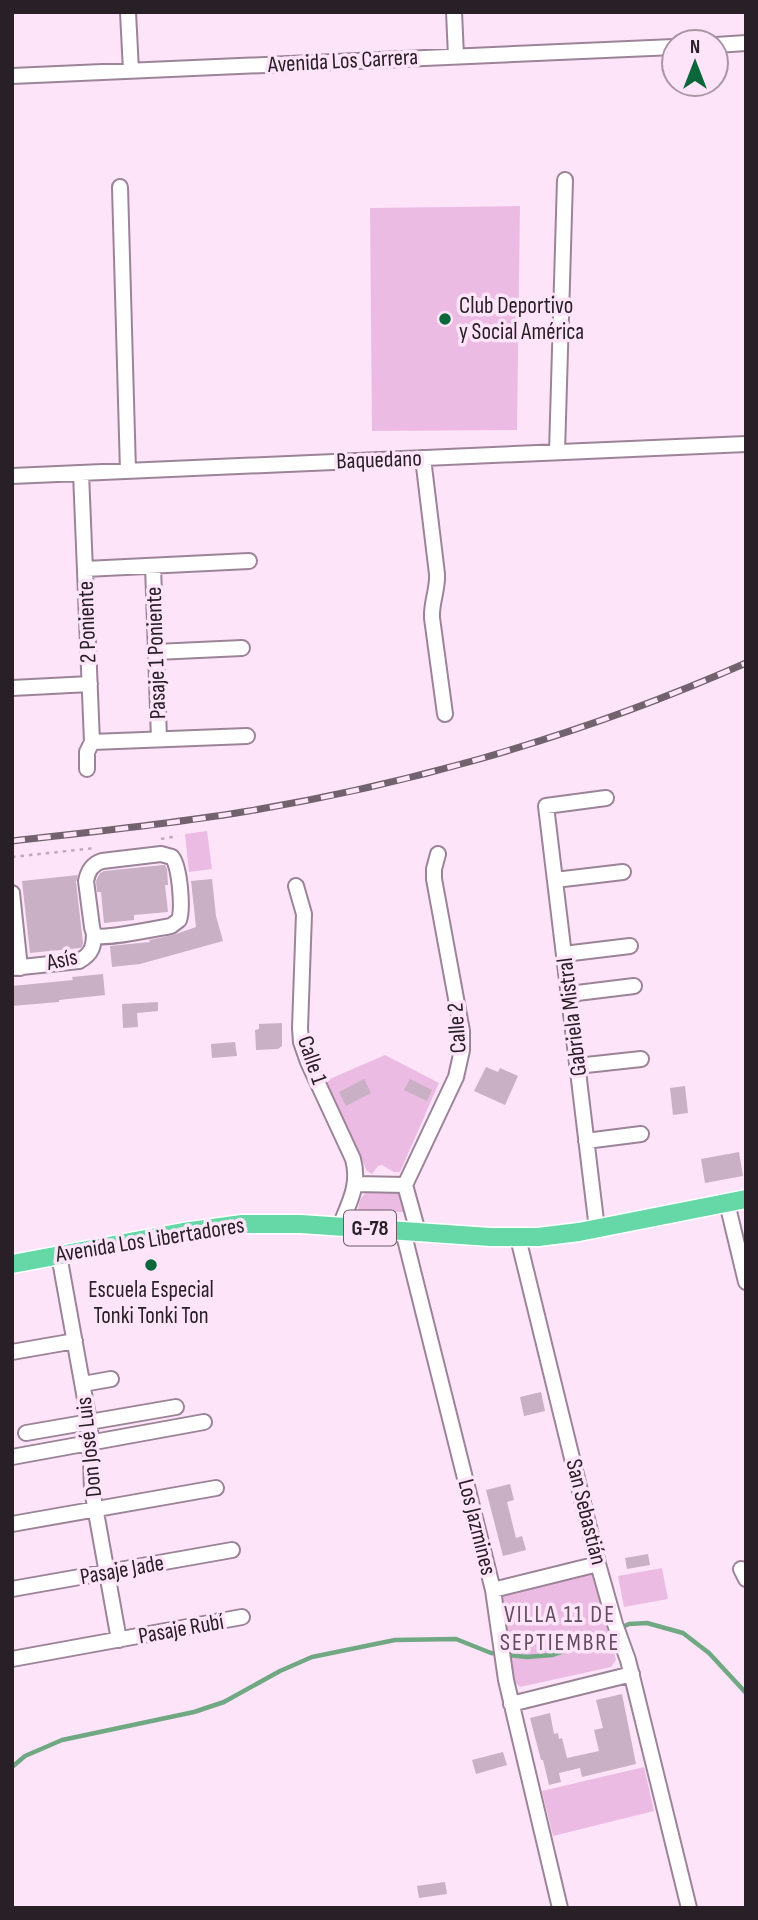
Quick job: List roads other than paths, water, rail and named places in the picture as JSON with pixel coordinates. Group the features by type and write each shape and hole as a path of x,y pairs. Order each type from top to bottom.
{"main road":[{"name":"Avenida Los Libertadores","path":"12,1264 232,1224 340,1226 518,1238 597,1229 746,1199"}],"street":[{"path":"128,12 131,71"},
{"path":"454,12 456,57"},
{"name":"Avenida Los Carrera","path":"12,76 660,48"},
{"path":"557,452 565,180"},
{"path":"120,187 128,471"},
{"name":"Baquedano","path":"12,476 746,444"},
{"path":"423,458 437,574 432,618 445,714"},
{"name":"2 Poniente","path":"81,473 92,742 87,752 87,769"},
{"path":"85,569 248,561"},
{"name":"Pasaje 1 Poniente","path":"153,566 159,739"},
{"path":"156,652 242,648"},
{"path":"12,688 90,684"},
{"path":"92,742 247,736"},
{"name":"Gabriela Mistral","path":"597,1229 546,806 606,799"},
{"path":"161,854 175,860 181,912 176,924 110,936 98,936 94,933 86,881 93,865 102,861 161,854"},
{"name":"Calle 2","path":"405,1185 456,1077 462,1051 462,1031 434,880 438,854"},
{"path":"555,880 622,872"},
{"name":"Calle 1","path":"296,886 304,914 301,1042 353,1159 356,1184"},
{"path":"12,893 16,968"},
{"name":"Asís","path":"16,968 79,961 94,946 94,933"},
{"path":"564,954 630,946"},
{"path":"569,994 634,986"},
{"path":"577,1066 641,1059"},
{"path":"586,1141 641,1134"},
{"path":"340,1226 356,1184 405,1185 410,1231"},
{"path":"727,1203 746,1282"},
{"name":"Los Jazmines","path":"410,1231 492,1590 511,1704 560,1908"},
{"name":"San Sebastián","path":"518,1238 598,1564 632,1674 689,1908"},
{"name":"Don José Luis","path":"59,1255 89,1422 92,1490 119,1640"},
{"path":"12,1352 75,1341"},
{"path":"83,1384 111,1379"},
{"path":"26,1433 176,1407"},
{"path":"12,1457 204,1422"},
{"path":"12,1524 216,1488"},
{"name":"Pasaje Jade","path":"12,1589 232,1550"},
{"path":"492,1590 598,1564"},
{"name":"Pasaje Rubí","path":"12,1660 242,1618"},
{"path":"511,1704 632,1674"}],"waterway":[{"path":"12,1767 25,1756 62,1740 194,1712 224,1702 280,1671 312,1657 395,1640 456,1639 491,1653 527,1657 552,1655 591,1642 629,1624 647,1623 683,1633 709,1653 746,1693"}],"railway":[{"path":"12,841 220,816 313,799 439,770 625,712 746,663"}],"place":[{"name":"Club Deportivo y Social América","path":"445,319"},
{"name":"Escuela Especial Tonki Tonki Ton","path":"151,1265"}],"district":[{"name":"VILLA 11 DE SEPTIEMBRE","path":"560,1628"}]}
